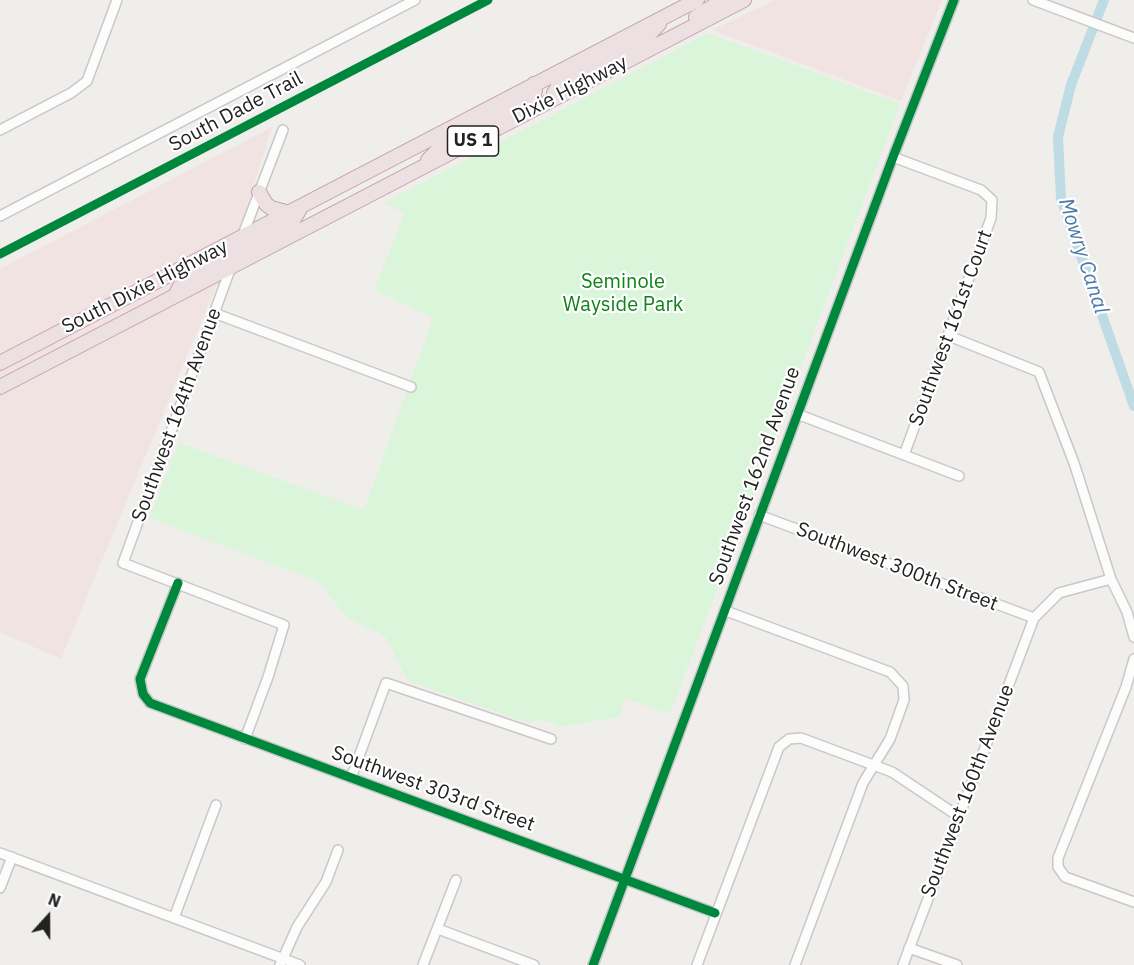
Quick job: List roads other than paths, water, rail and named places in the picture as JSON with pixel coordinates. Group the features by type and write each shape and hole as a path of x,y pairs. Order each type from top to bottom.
{"highway":[{"name":"Dixie Highway","path":"341,185 697,0"},
{"path":"677,35 700,12 723,0"},
{"name":"Dixie Highway","path":"269,247 744,0"},
{"path":"555,98 554,93 560,83 644,40 667,16"},
{"path":"418,170 442,146 532,97 535,91 534,84"},
{"name":"South Dixie Highway","path":"0,363 341,185"},
{"path":"231,267 240,251 291,224 295,210 271,208 259,192"},
{"path":"176,294 184,279 231,250 242,237"},
{"name":"South Dixie Highway","path":"176,294 269,247"},
{"name":"US 1","path":"0,387 176,294"}],"street":[{"path":"0,130 72,93 87,81 117,0"},
{"path":"0,216 415,0"},
{"name":"Southwest 162nd Avenue","path":"593,965 726,611 759,515 892,157 954,0"},
{"path":"1033,0 1134,38"},
{"path":"242,237 283,130"},
{"name":"Southwest 161st Court","path":"892,157 981,190 992,200 991,218 904,455"},
{"name":"Southwest 164th Avenue","path":"178,584 123,563 231,267"},
{"path":"214,313 411,387"},
{"path":"949,336 1039,372 1074,463 1111,579 1127,612 1134,637"},
{"path":"797,414 959,476"},
{"name":"Southwest 300th Street","path":"759,515 1034,618"},
{"path":"1034,618 1059,593 1111,579"},
{"path":"178,584 284,625 245,739"},
{"name":"Southwest 303rd Street","path":"178,584 141,679 143,694 150,703 715,913"},
{"path":"726,611 890,672 903,687 904,699 893,729 863,783 795,965"},
{"name":"Southwest 160th Avenue","path":"903,965 1034,618"},
{"path":"1134,659 1130,689 1058,858 1058,867 1065,877 1134,902"},
{"path":"351,778 386,683 551,739"},
{"path":"697,965 779,747 789,739 801,738 892,772 958,816"},
{"path":"174,918 216,805"},
{"path":"281,962 297,927 326,882 338,850"},
{"path":"0,853 174,918 281,962 300,965"},
{"path":"0,888 12,857"},
{"path":"423,965 456,880"},
{"path":"438,929 534,965"},
{"path":"909,948 957,965"}],"waterway":[{"name":"Mowry Canal","path":"1104,0 1071,85 1058,137 1061,199 1134,406"}],"park label":[{"name":"Seminole Wayside Park","path":"623,294"}]}
